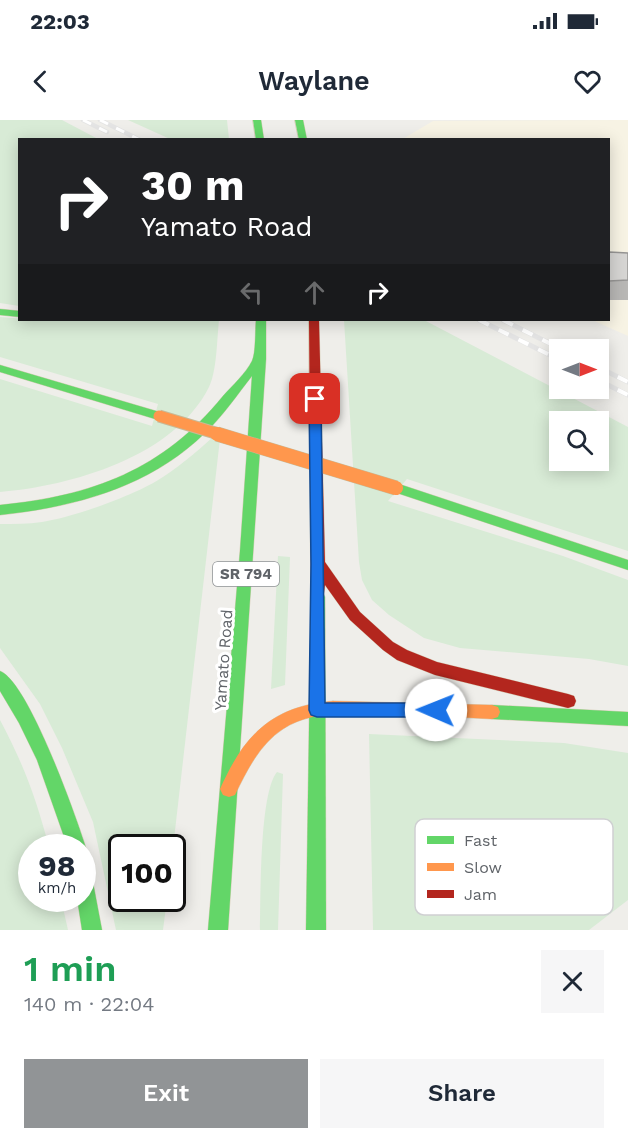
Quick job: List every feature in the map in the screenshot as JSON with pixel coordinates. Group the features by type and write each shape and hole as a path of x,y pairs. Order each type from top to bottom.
{"main road":[{"path":"257,120 260,138"},
{"path":"299,120 303,138"},
{"path":"0,312 18,314"},
{"name":"Yamato Road","path":"218,930 261,321"},
{"path":"314,321 318,564 316,930"},
{"path":"0,510 31,508 72,499 116,484 147,469 179,449 200,430 260,359"},
{"path":"0,368 396,488 628,565"},
{"path":"318,564 355,616 388,646 415,662 628,717"},
{"path":"0,678 42,746 73,834"},
{"path":"229,789 242,763 262,735 292,716 317,710 481,711 628,717"},
{"path":"89,912 92,930"}],"shaded area":[{"path":"628,120 628,336 594,321 610,321 610,138 404,138 433,121"}],"green space":[{"path":"0,120 62,120 96,138 18,138 18,306 0,303"},
{"path":"128,120 227,120 229,138 168,138"},
{"path":"0,317 18,318 18,321 219,321 212,380 193,411 172,432 118,464 88,475 28,489 0,492 0,379 152,426 158,404 0,357"},
{"path":"344,321 426,321 549,386 549,399 575,399 597,411 549,411 549,471 609,471 609,417 628,427 628,551 407,479 388,501 563,556 628,580 628,666 589,659 460,648 424,638 389,615 372,600 362,580 359,562"},
{"path":"221,430 175,834 108,834 108,892 93,822 62,748 40,704 0,648 0,524 42,522 87,510 151,484 186,460"},
{"path":"278,556 290,557 285,685 271,689"},
{"path":"0,720 29,782 45,834 18,834 18,912 64,912 68,930 0,930"},
{"path":"369,734 564,743 628,753 628,900 613,912 613,819 415,819 415,915 608,915 589,930 373,930"},
{"path":"277,772 283,774 278,930 260,930 264,823 271,784"},
{"path":"112,912 165,912 163,930 116,930"}],"building":[{"path":"610,252 628,253 628,280 610,281"}],"railway":[{"path":"83,120 107,132"},
{"path":"100,120 136,138"},
{"path":"481,321 549,355"},
{"path":"505,321 549,343"},
{"path":"609,372 628,382"},
{"path":"609,386 628,395"}],"traffic: fast":[{"path":"257,120 260,138"},
{"path":"299,120 303,138"},
{"path":"0,312 18,314"},
{"path":"218,930 247,551 261,321"},
{"path":"0,510 55,503 82,496 108,488 158,464 201,430 260,359"},
{"path":"0,368 159,416"},
{"path":"396,488 628,565"},
{"path":"316,930 318,597"},
{"path":"0,678 25,718 46,760 73,834"},
{"path":"492,712 628,719"},
{"path":"89,912 92,930"}],"traffic: slow":[{"path":"159,416 396,488"},
{"path":"229,789 243,762 269,729 291,716 304,712 347,707 492,712"}],"traffic: jam":[{"path":"314,321 318,597"},
{"path":"318,564 355,616 388,646 402,655 435,668 568,701"}],"route":[{"path":"315,399 318,564 317,710 436,710"}]}
